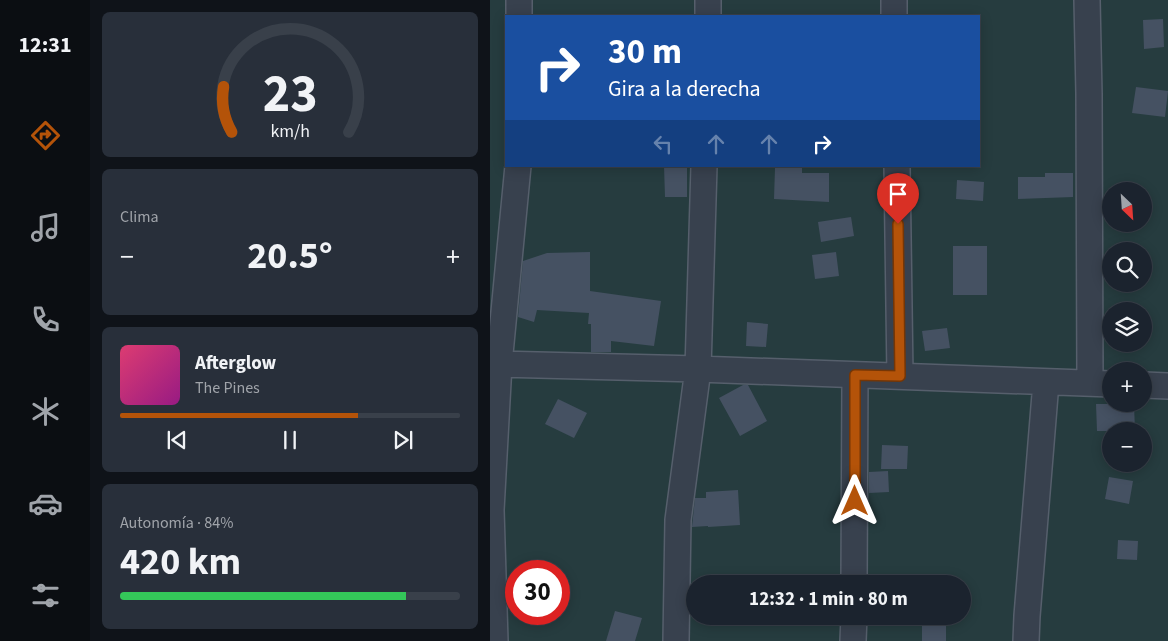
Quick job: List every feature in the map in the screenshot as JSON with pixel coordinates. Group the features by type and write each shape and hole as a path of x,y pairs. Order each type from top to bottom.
{"street":[{"path":"519,0 519,15"},
{"path":"708,0 708,15"},
{"path":"894,0 894,15"},
{"path":"499,364 698,369 1101,384 1087,0"},
{"path":"495,641 491,510 499,364 518,167"},
{"path":"676,641 678,520 698,369 704,167"},
{"path":"897,167 900,376"},
{"path":"854,575 855,375"},
{"path":"1026,641 1046,382"},
{"path":"1152,385 1168,386"},
{"path":"853,641 854,625"}],"green space":[{"path":"490,0 1168,0 1168,641 490,641"}],"building":[{"path":"1163,19 1164,47 1144,49 1143,20"},
{"path":"1136,87 1168,91 1165,117 1132,113"},
{"path":"664,167 687,167 687,197 665,197"},
{"path":"775,168 802,168 802,173 829,173 829,202 774,199"},
{"path":"1045,173 1073,173 1073,197 1018,199 1018,177 1045,177"},
{"path":"957,180 984,182 983,201 956,199"},
{"path":"851,217 854,236 821,242 818,222"},
{"path":"953,246 987,246 987,295 953,295"},
{"path":"590,252 590,291 661,301 654,346 611,341 611,352 591,352 591,324 588,324 589,313 537,310 534,322 518,317 523,261 547,253"},
{"path":"836,252 839,276 815,279 812,255"},
{"path":"747,322 768,324 766,347 746,346"},
{"path":"947,328 950,348 925,351 922,331"},
{"path":"743,385 748,385 767,421 740,436 719,398"},
{"path":"558,399 587,413 574,438 545,424"},
{"path":"1096,404 1102,404 1102,412 1134,412 1135,422 1102,422 1102,431 1097,431"},
{"path":"882,445 908,446 907,469 881,469"},
{"path":"888,471 889,492 869,493 869,472"},
{"path":"1109,477 1133,481 1129,504 1105,499"},
{"path":"738,490 740,525 692,527 695,498 706,498 706,492"},
{"path":"1118,540 1138,541 1137,560 1117,559"},
{"path":"615,611 642,618 635,641 606,641"},
{"path":"922,625 946,625 946,641 922,641"}],"route":[{"path":"855,501 855,375 900,376 898,224"}]}
